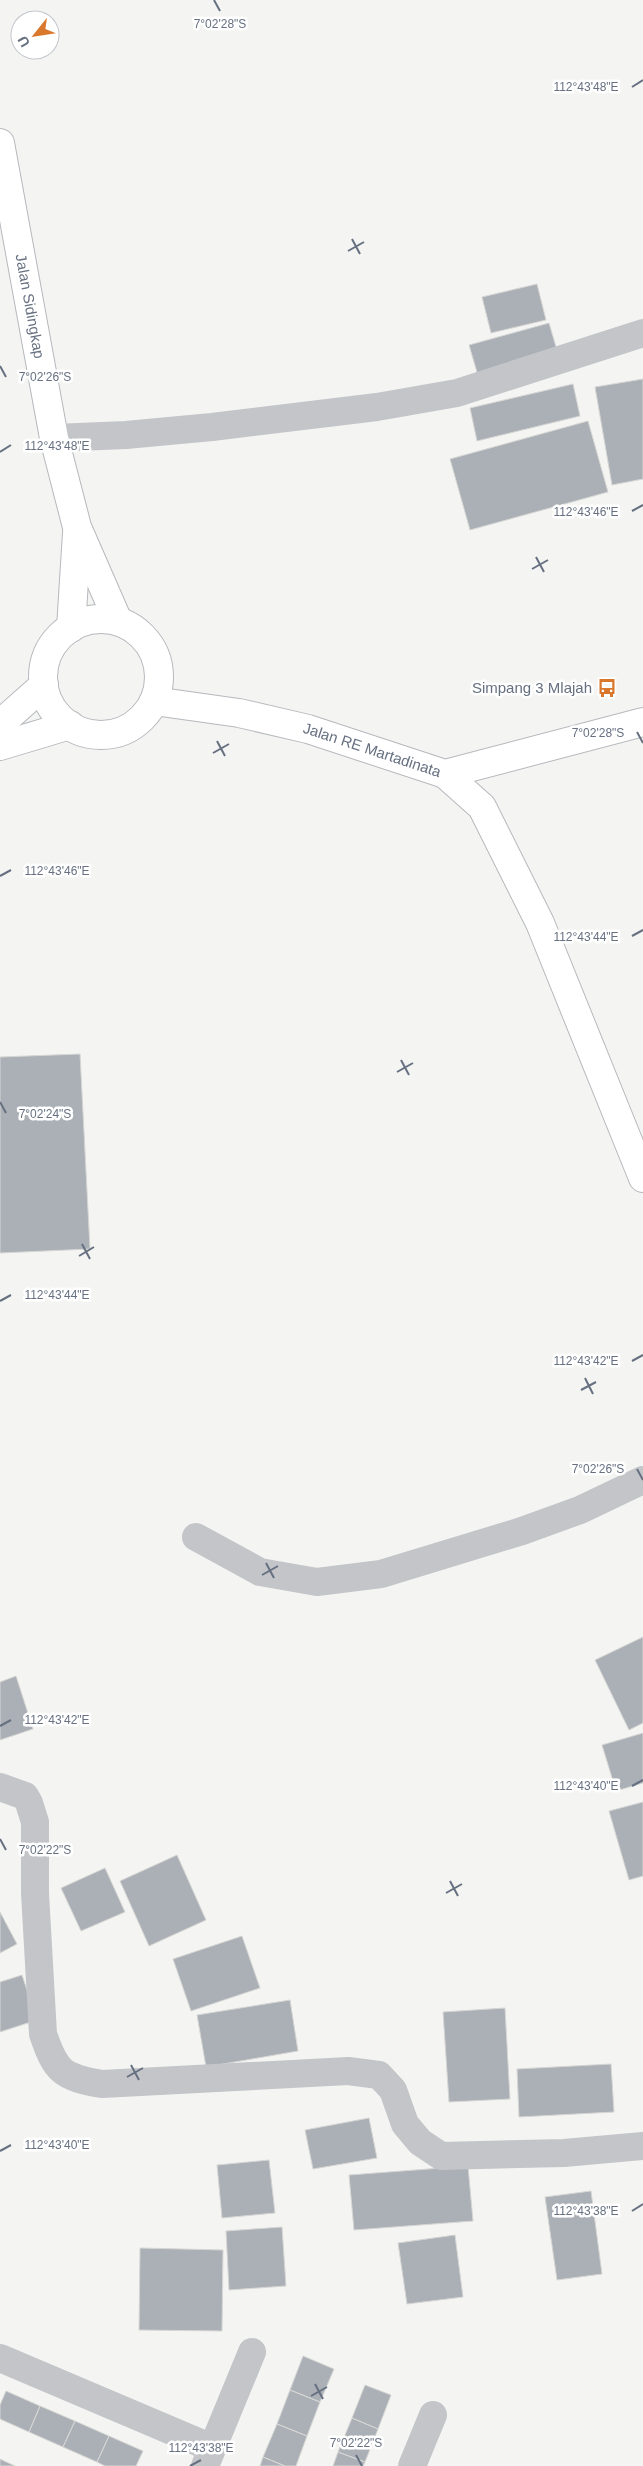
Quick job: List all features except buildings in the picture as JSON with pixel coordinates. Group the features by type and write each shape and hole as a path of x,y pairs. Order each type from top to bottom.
{"street":[{"name":"Jalan Sidingkap","path":"0,143 54,438 77,526 118,621"},
{"path":"54,438 126,435 212,427 377,407 457,394 643,333"},
{"name":"Jalan Sidingkap","path":"71,628 77,526"},
{"path":"101,618 118,621 133,627 145,638 154,652 159,669 159,686 154,701 145,715 133,726 118,733 102,735 85,733 70,726 57,715 48,701 44,685 44,668 48,652 57,638 71,628 85,621 101,618"},
{"path":"159,669 216,710"},
{"path":"0,724 44,685"},
{"name":"Jalan RE Martadinata","path":"154,701 240,712 308,729 445,774 643,722"},
{"path":"0,746 70,726"},
{"path":"445,774 482,807 540,923 643,1178"},
{"path":"196,1536 260,1572 318,1582 381,1574 522,1531 580,1510 643,1480"},
{"path":"0,1787 25,1796 35,1822 35,1893 43,2034 49,2052 58,2067 74,2080 102,2084 348,2071 379,2075 393,2090 405,2124 420,2142 441,2156 564,2153 643,2146"},
{"path":"0,2358 208,2457 252,2352"},
{"path":"412,2466 433,2415"}],"place":[{"name":"Simpang 3 Mlajah","path":"607,688"}]}
